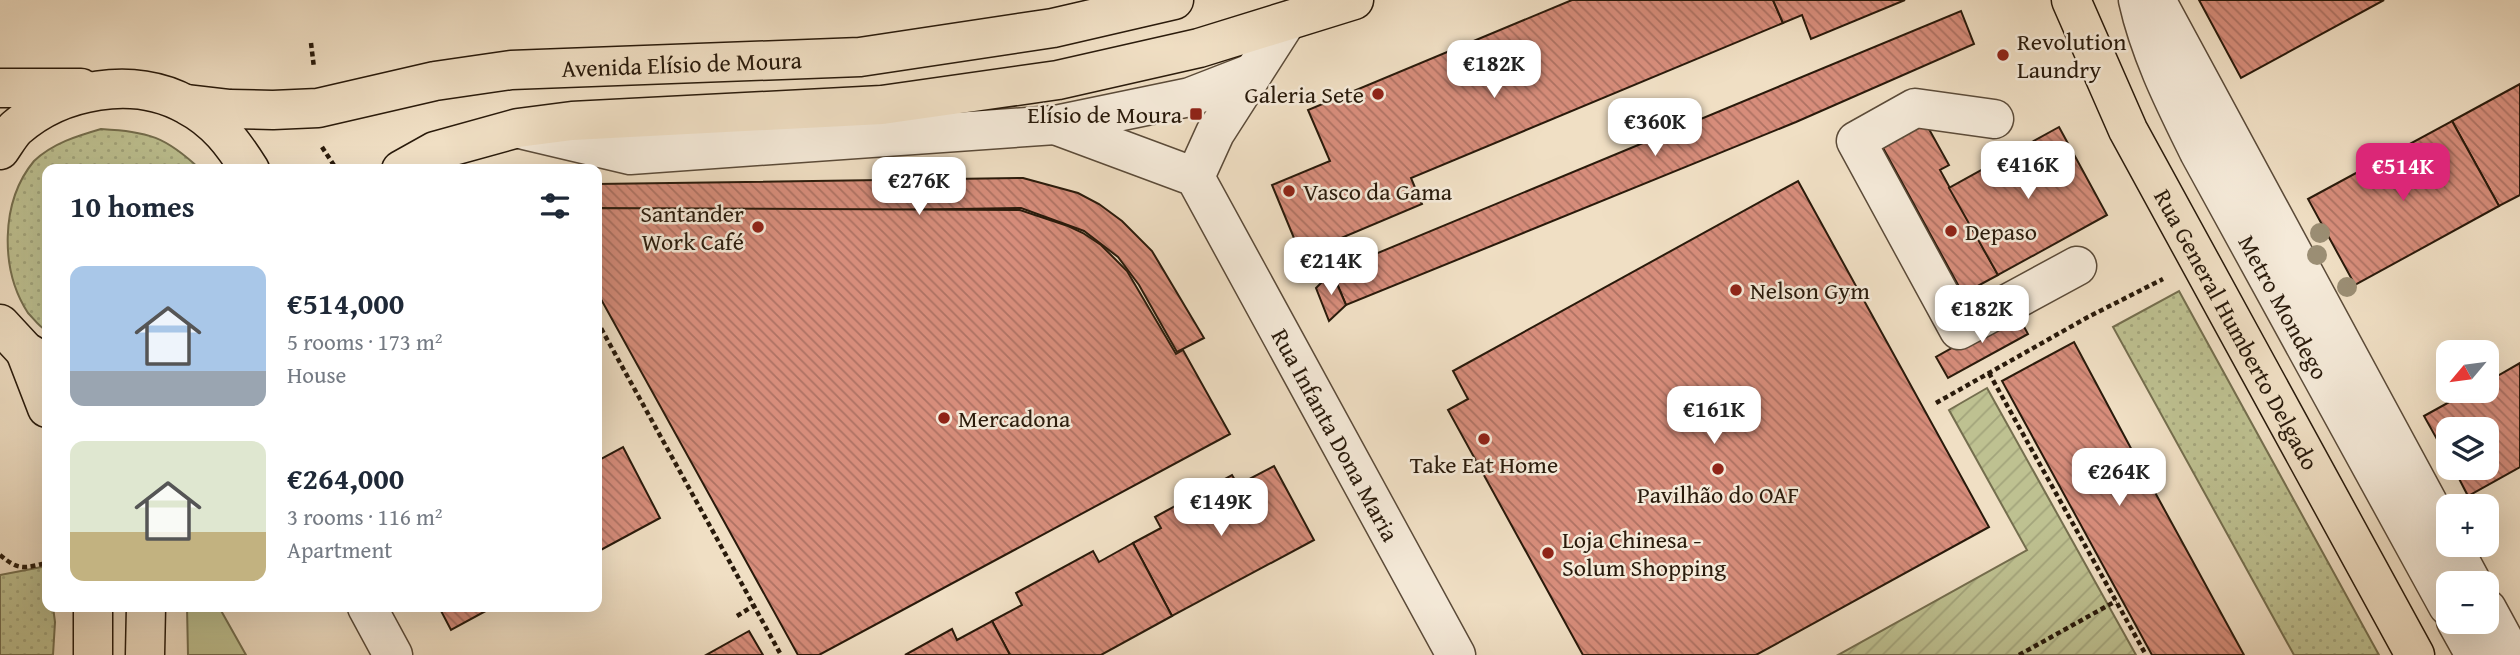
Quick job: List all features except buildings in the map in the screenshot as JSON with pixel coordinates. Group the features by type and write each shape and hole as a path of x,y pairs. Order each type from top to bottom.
{"main road":[{"name":"Avenida Elísio de Moura","path":"187,104 262,110 317,107 435,81 511,70 860,58 1053,28 1174,0"},
{"name":"Avenida Elísio de Moura","path":"412,164 435,151 518,128 572,121 882,105 1058,79 1199,48 1354,0"},
{"name":"Rua General Humberto Delgado","path":"2071,0 2140,152 2415,655"},
{"path":"0,88 131,89 158,94 187,104 228,135 246,164"},
{"path":"0,150 16,129 52,105 101,89"},
{"path":"24,346 42,395"},
{"path":"93,612 93,655"},
{"path":"145,655 146,612"}],"street":[{"name":"Metro Mondego","path":"2138,0 2145,30 2166,85 2199,152 2436,585"},
{"path":"2156,0 2436,518"},
{"path":"1055,125 1195,177 1215,133 1286,22"},
{"path":"518,128 630,155 1055,125 1190,97 1252,73"},
{"path":"1994,119 1915,108 1856,141 1959,330 2077,266"},
{"name":"Rua Infanta Dona Maria","path":"1195,177 1456,655"},
{"path":"370,612 393,655"},
{"path":"2499,631 2512,655"},
{"path":"2463,634 2475,655"}],"path":[{"path":"311,43 315,76"},
{"path":"321,135 322,149 333,164"},
{"path":"1936,403 2088,317 2169,276"},
{"path":"602,332 781,655"},
{"path":"1989,373 2146,655"},
{"path":"0,555 11,564 23,568 42,563"},
{"path":"2019,655 2116,601"},
{"path":"737,616 753,606"}],"green space":[{"path":"101,129 144,134 166,143 194,164 42,164 42,327 28,313 12,277 8,236 10,216 15,196 34,161 49,149"},
{"path":"2179,291 2379,655 2294,655 2113,327"},
{"path":"1987,388 2136,655 1838,655 2027,550 1949,410"},
{"path":"42,567 42,612 54,612 55,622 53,655 0,655 0,575"},
{"path":"187,612 222,612 246,655 188,655"}],"place":[{"name":"Revolution Laundry","path":"2003,55"},
{"name":"Galeria Sete","path":"1378,94"},
{"name":"Elísio de Moura","path":"1196,114"},
{"name":"Vasco da Gama","path":"1289,191"},
{"name":"Santander Work Café","path":"758,227"},
{"name":"Depaso","path":"1951,231"},
{"name":"Nelson Gym","path":"1736,290"},
{"name":"Mercadona","path":"944,418"},
{"name":"Take Eat Home","path":"1484,439"},
{"name":"Pavilhão do OAF","path":"1718,469"},
{"name":"Loja Chinesa - Solum Shopping","path":"1548,553"}]}
